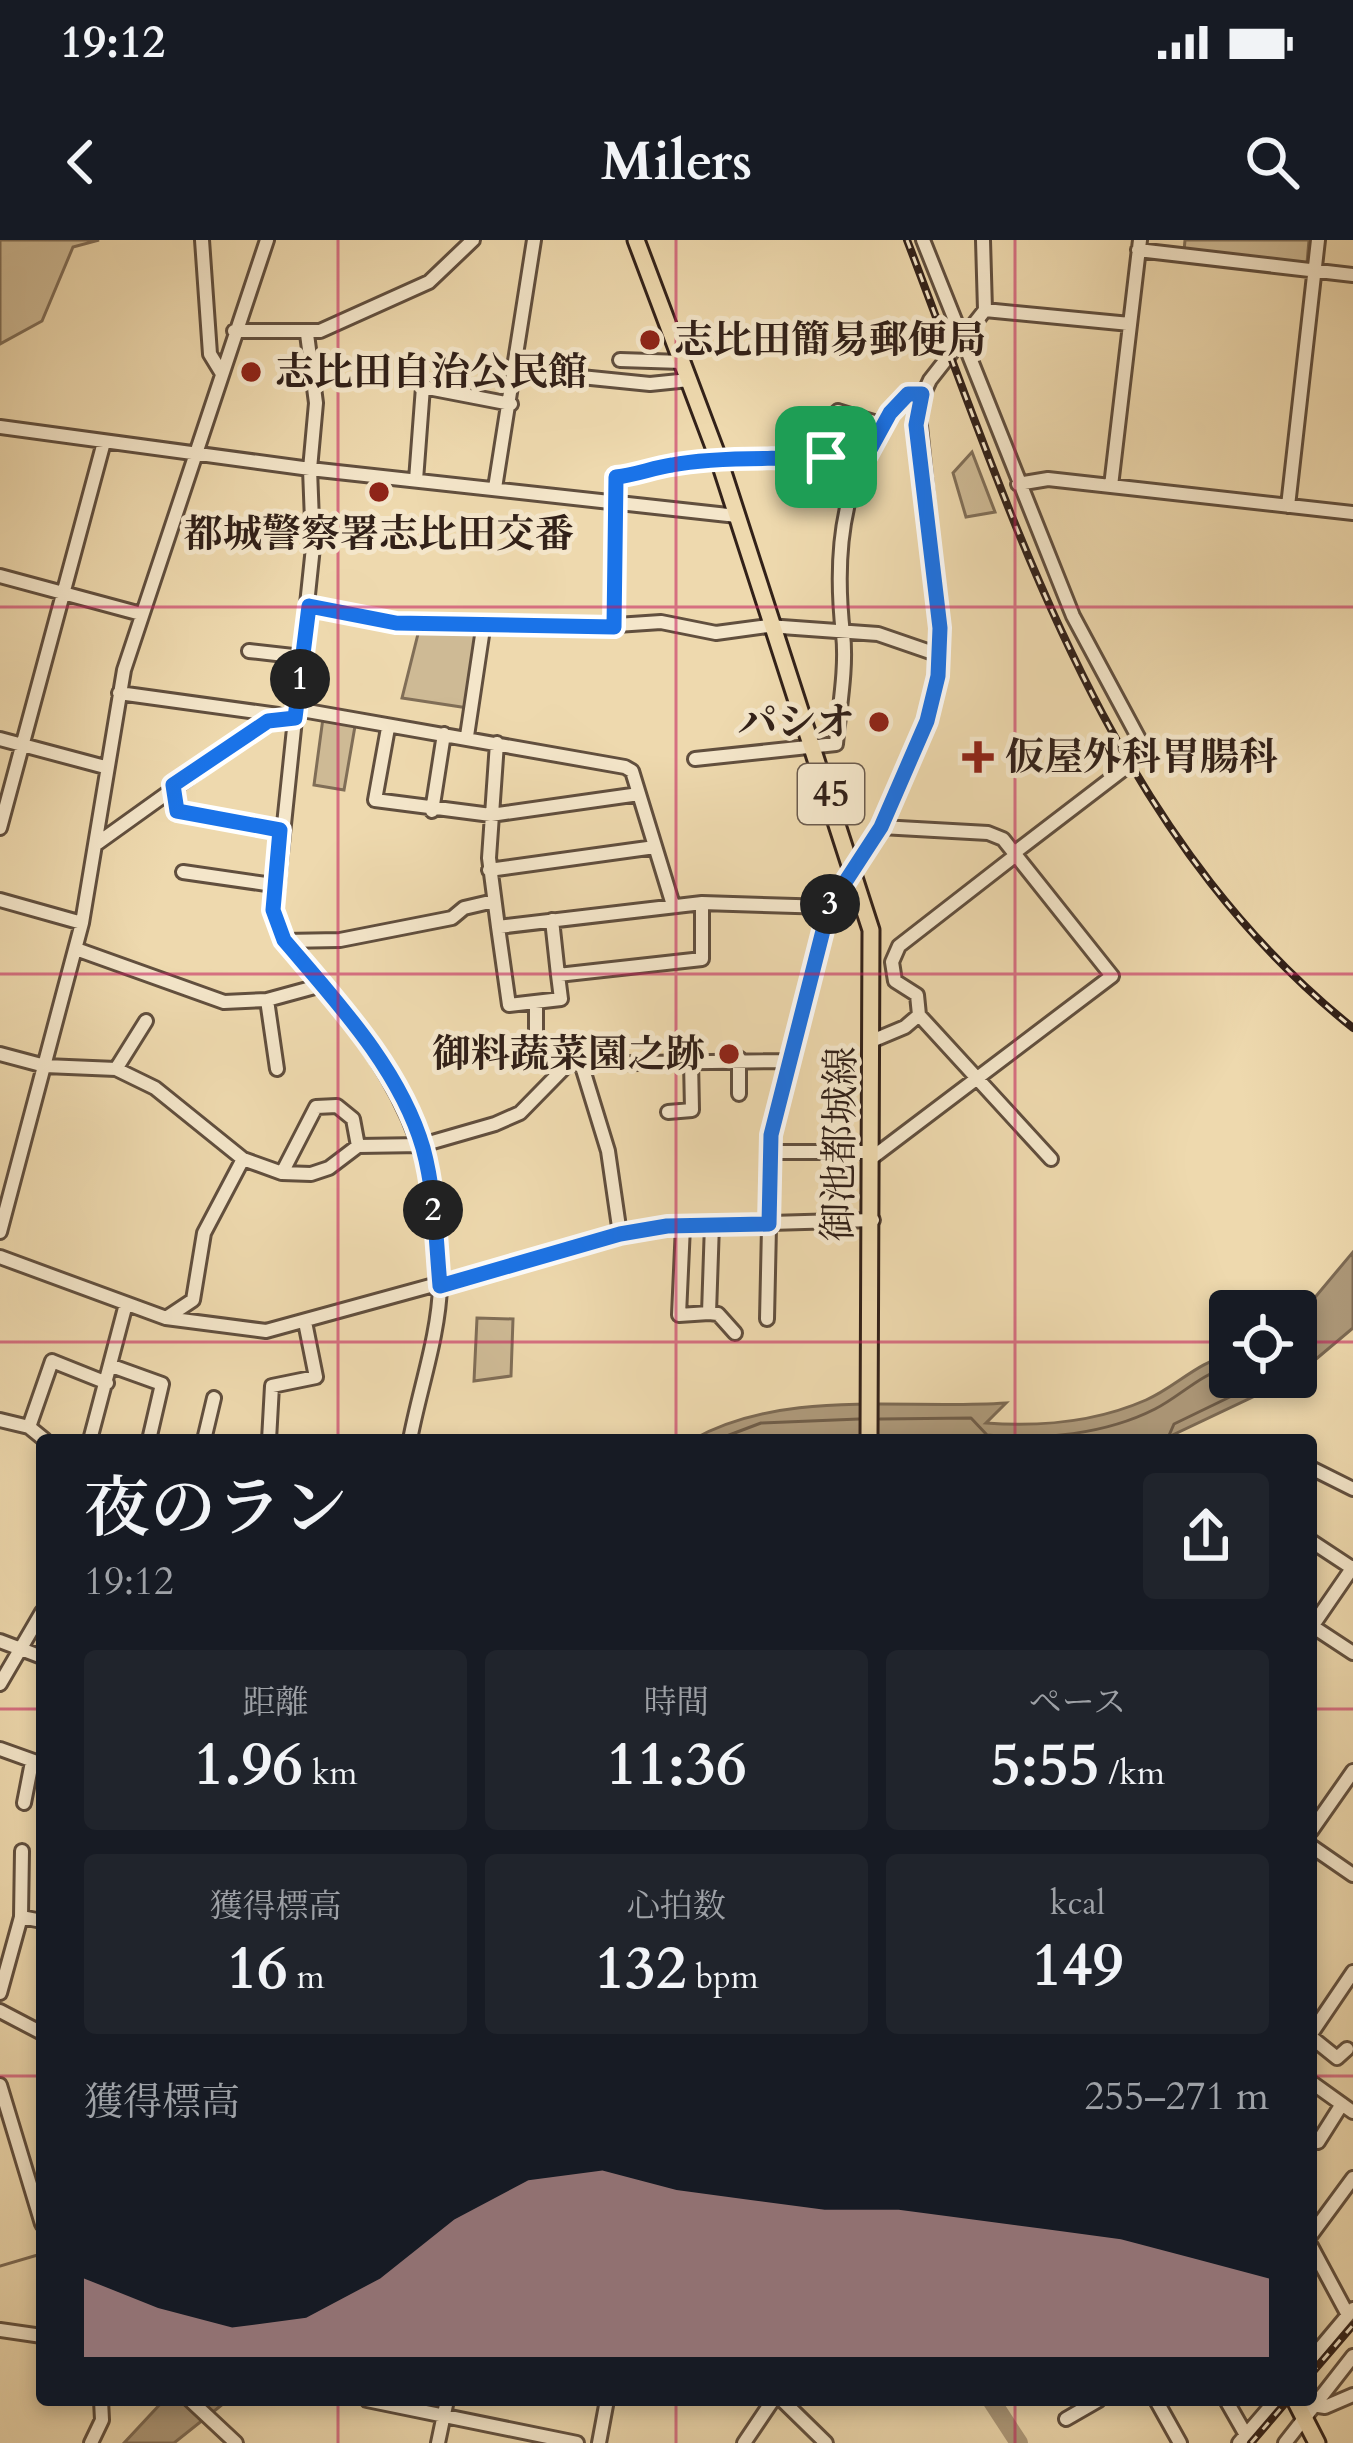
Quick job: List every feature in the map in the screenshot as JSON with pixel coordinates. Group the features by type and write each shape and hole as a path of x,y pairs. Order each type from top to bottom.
{"main road":[{"name":"御池都城線","path":"636,240 776,629 854,863 871,930 869,1434"},
{"path":"1303,2406 1304,2421 1317,2443"}],"street":[{"path":"202,240 210,354 220,372"},
{"path":"0,1232 82,922 119,693 220,372 267,240"},
{"path":"234,331 307,334 429,282 473,240"},
{"path":"495,488 534,240"},
{"path":"923,240 1073,616 1146,752 894,953 895,981 917,995 919,1015 1051,1159"},
{"path":"767,1319 769,1152 829,907 881,827 927,721 939,655 916,425 922,394 985,310 983,240"},
{"path":"1288,506 1318,240"},
{"path":"1111,487 1139,245 1353,275"},
{"path":"985,310 1130,324"},
{"path":"307,334 316,403 310,469 309,606 292,714 274,920 284,940 383,1064 422,1145 440,1286 411,1434"},
{"path":"620,360 682,362"},
{"path":"581,377 650,384 689,380"},
{"path":"416,480 423,387 511,404"},
{"path":"695,759 836,744 843,632 840,520 884,424 908,394 922,394"},
{"path":"826,457 838,411 884,424"},
{"path":"0,427 194,455 737,516"},
{"path":"0,828 104,442"},
{"path":"614,627 616,477 673,464 794,463 826,457 861,466"},
{"path":"1018,484 1048,478 1353,513"},
{"path":"0,577 141,614"},
{"path":"309,606 375,622 614,627 661,622 716,633 733,627 843,632 892,638 939,655"},
{"path":"466,736 484,622"},
{"path":"249,651 302,657"},
{"path":"119,693 466,736 626,767 639,794 673,905"},
{"path":"95,845 268,721 292,714"},
{"path":"388,728 375,800 432,811 491,814 639,794"},
{"path":"432,811 445,734"},
{"path":"0,739 105,767"},
{"path":"497,743 490,870 509,1005 561,999 552,920"},
{"path":"173,785 177,811 280,830"},
{"path":"769,1152 873,1155 1112,976 1015,854 988,833 881,827"},
{"path":"490,870 655,848"},
{"path":"183,872 274,885"},
{"path":"0,900 82,922"},
{"path":"284,940 340,940 452,918 464,908 494,902"},
{"path":"498,927 702,903 829,907"},
{"path":"558,975 702,959 702,903"},
{"path":"76,949 224,1003 267,1000 322,985"},
{"path":"267,1000 277,1069"},
{"path":"536,1002 536,1035"},
{"path":"874,1040 905,1028 919,1015"},
{"path":"116,1069 146,1021"},
{"path":"0,1054 45,1066 116,1069 185,1109 243,1159 282,1173 329,1168 358,1146 422,1145 520,1113 540,1096 557,1070 581,1063 789,1061"},
{"path":"739,1058 740,1094"},
{"path":"668,1112 692,1110 691,1061"},
{"path":"581,1063 608,1151 620,1234"},
{"path":"282,1173 316,1107 337,1106 353,1119 358,1146"},
{"path":"166,1318 193,1300 204,1233 243,1159"},
{"path":"0,1166 16,1170"},
{"path":"0,1257 166,1318 247,1331 305,1322 620,1234 712,1224 873,1220"},
{"path":"709,1313 712,1224"},
{"path":"683,1226 680,1315 718,1314 735,1333"},
{"path":"91,1434 126,1304"},
{"path":"269,1434 272,1386 316,1377 305,1322"},
{"path":"29,1427 52,1361 107,1383"},
{"path":"112,1366 162,1384 150,1434"},
{"path":"205,1434 214,1398"},
{"path":"0,1420 38,1434"},
{"path":"1317,1471 1353,1490"},
{"path":"1317,1545 1353,1568 1317,1619"},
{"path":"0,1684 36,1623"},
{"path":"1317,1631 1353,1653"},
{"path":"0,1641 36,1654"},
{"path":"0,1749 36,1763"},
{"path":"24,1803 36,1766"},
{"path":"1317,1822 1353,1771"},
{"path":"1317,1850 1353,1875"},
{"path":"0,1993 21,1917 22,1851"},
{"path":"21,1917 36,1920"},
{"path":"1317,2027 1353,1972"},
{"path":"0,2011 36,2030"},
{"path":"1317,2041 1337,2058 1347,2049"},
{"path":"0,2085 36,2204"},
{"path":"1317,2086 1347,2108 1318,2142"},
{"path":"1317,2227 1353,2178"},
{"path":"1317,2256 1350,2312 1317,2352"},
{"path":"0,2330 36,2335"},
{"path":"1317,2389 1353,2356"},
{"path":"1317,2405 1325,2407 1353,2396"},
{"path":"91,2443 102,2420 101,2406"},
{"path":"196,2406 236,2443"},
{"path":"396,2406 577,2443"},
{"path":"438,2443 446,2406"},
{"path":"599,2443 606,2406"},
{"path":"744,2443 768,2406"},
{"path":"788,2406 826,2443"},
{"path":"1066,2419 1089,2406"},
{"path":"1159,2406 1180,2443"},
{"path":"1229,2406 1243,2439 1271,2406"},
{"path":"1285,2443 1304,2421"}],"shaded area":[{"path":"0,240 99,240 73,247 42,321 0,344"},
{"path":"1185,240 1309,240 1307,263 1184,251"},
{"path":"972,452 995,512 966,517 953,473"},
{"path":"478,624 468,708 402,698 420,626"},
{"path":"323,718 355,726 344,790 314,785"},
{"path":"477,1318 513,1319 511,1376 474,1381"}],"water":[{"path":"1353,1252 1353,1328 1317,1358 1317,1295"},
{"path":"1209,1362 1209,1398 1251,1398 1175,1434 706,1434 765,1413 844,1405 1006,1403 986,1423 1068,1421 1108,1413 1167,1388"},
{"path":"158,2406 220,2406 174,2443 124,2443"}],"waterway":[{"path":"0,2266 36,2255"},
{"path":"995,2406 1019,2443"}],"railway":[{"path":"907,240 1031,562 1078,667 1132,767 1194,861 1267,949 1353,1028"},
{"path":"1317,2367 1353,2325"},
{"path":"1251,2443 1283,2406"}],"place":[{"name":"志比田簡易郵便局","path":"650,340"},
{"name":"志比田自治公民館","path":"251,372"},
{"name":"都城警察署志比田交番","path":"379,492"},
{"name":"パシオ","path":"879,722"},
{"name":"仮屋外科胃腸科","path":"978,757"},
{"name":"御料蔬菜園之跡","path":"729,1054"}],"route":[{"path":"908,394 922,394 916,425 940,628 938,676 927,721 881,827 829,907 771,1135 769,1224 667,1226 620,1234 440,1286 430,1182 408,1109 383,1064 284,940 274,920 280,830 177,811 173,785 268,721 295,718 309,606 375,622 614,627 616,477 673,464 758,459 794,463 826,457 861,466 890,413 908,394"}]}
